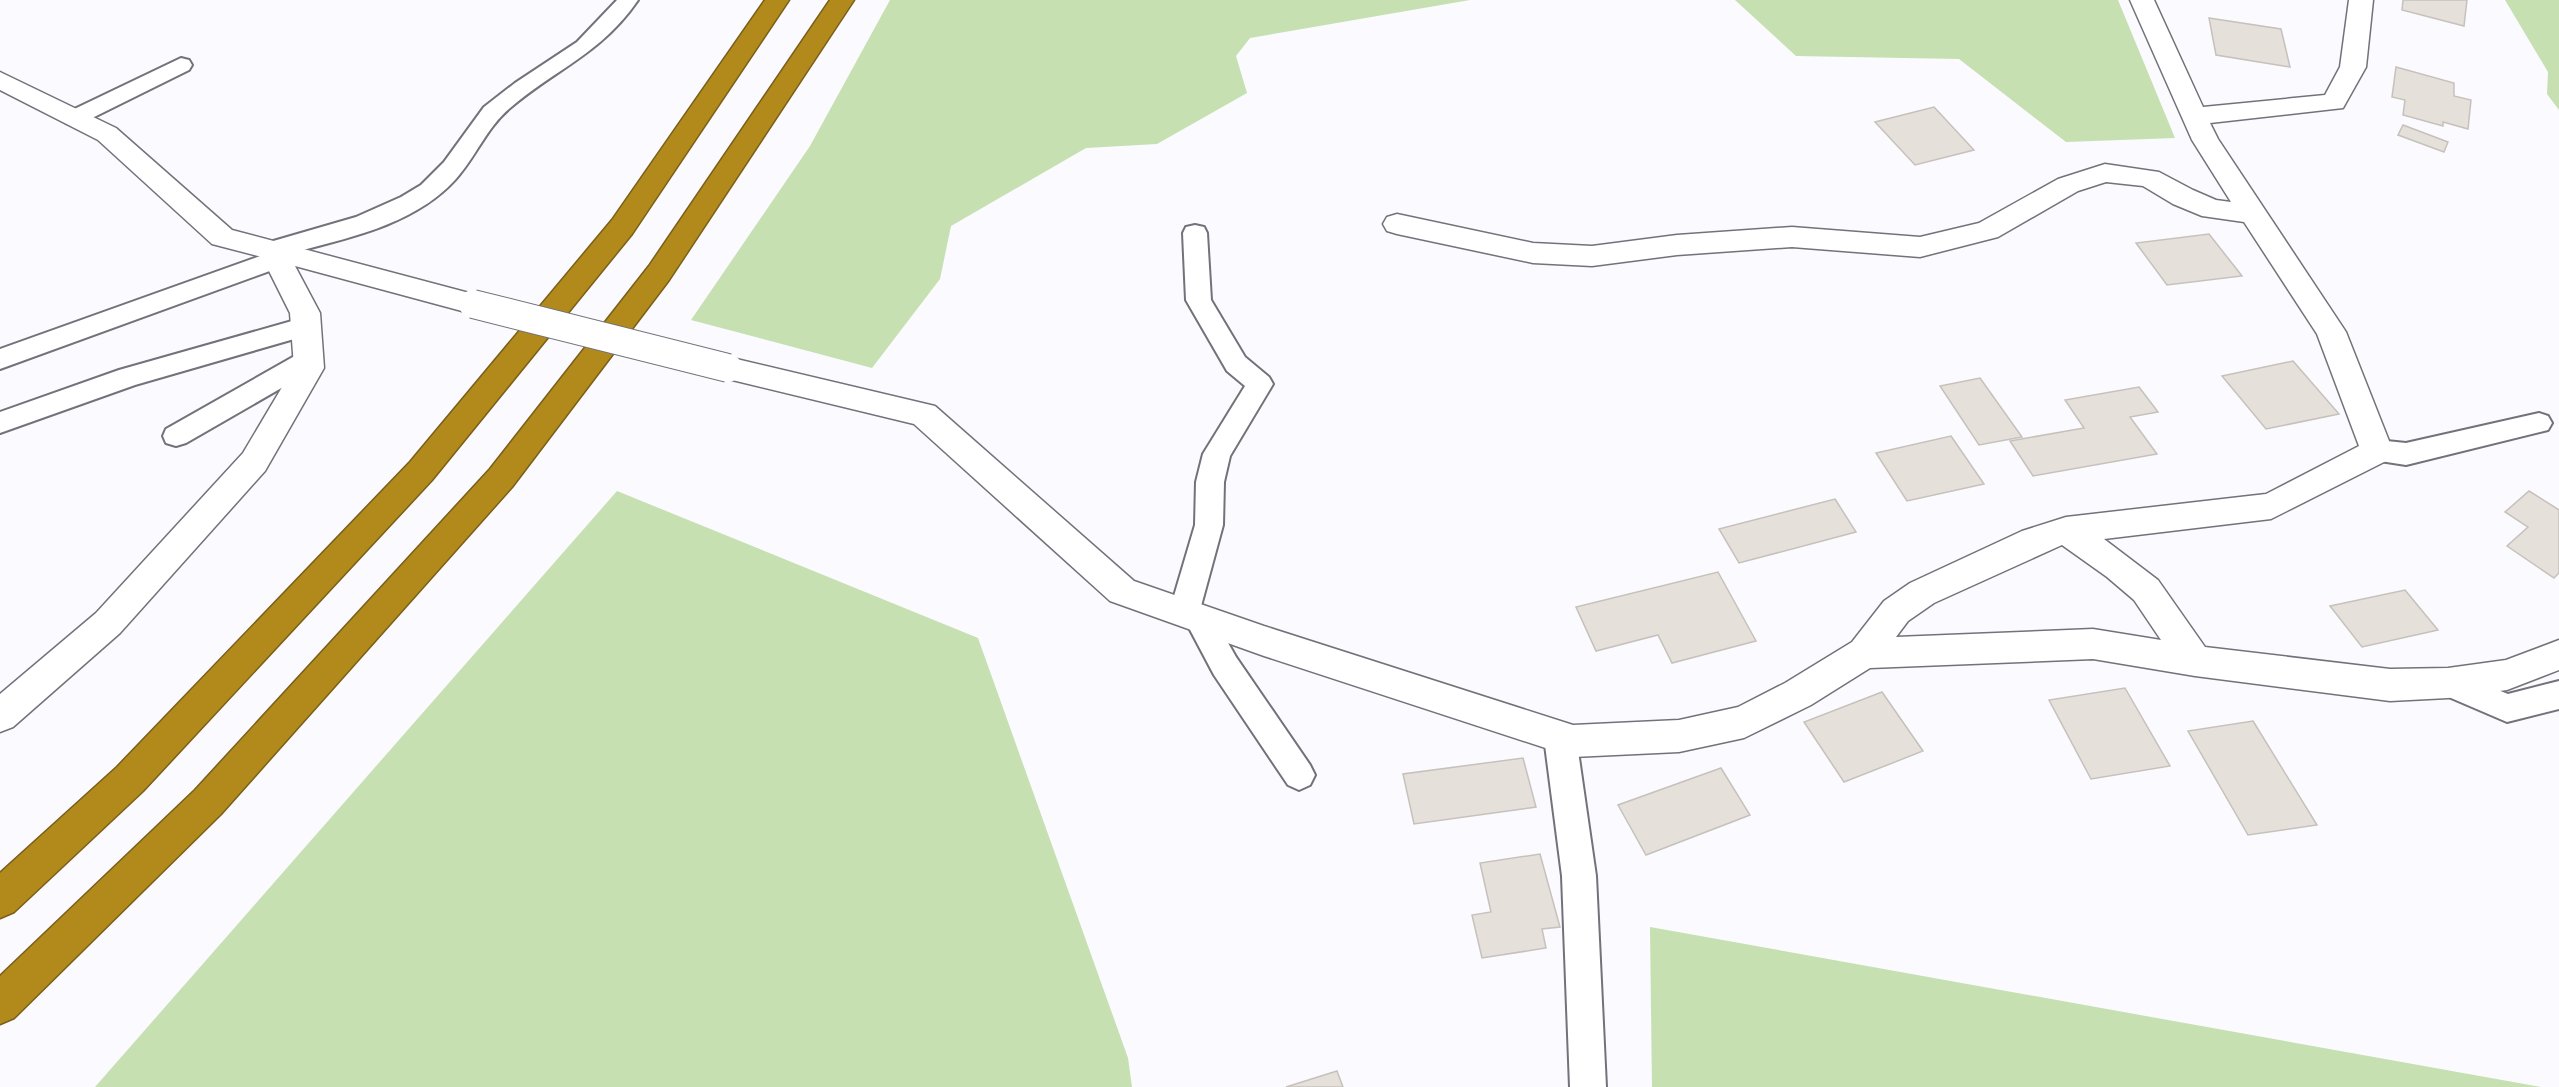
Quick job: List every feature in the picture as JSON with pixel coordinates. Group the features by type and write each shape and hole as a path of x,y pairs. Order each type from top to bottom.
{"highway":[{"path":"0,899 130,779 421,471 622,227 777,0"},
{"path":"0,1004 208,802 501,478 659,273 842,0"}],"street":[{"path":"0,80 107,134 222,237 274,254 728,368 924,414 1122,591 1191,616 1573,741 1679,736 1744,722 1798,694 1863,654 1896,611 1922,593 2034,541 2066,530 2271,506 2377,451 2331,332 2205,140 2142,0"},
{"path":"2194,116 2334,102 2353,67 2361,0"},
{"path":"1397,224 1533,253 1592,256 1677,246 1792,237 1920,247 1988,231 2068,185 2105,173 2149,178 2183,197 2212,209 2253,213"},
{"path":"0,716 108,623 254,462 309,368 305,313 274,254"},
{"path":"2066,530 2119,567 2146,590 2195,661"},
{"path":"1863,654 2093,644 2195,661 2390,685 2448,683 2507,675 2559,655"}],"lane":[{"path":"0,359 274,254 362,224 423,196 447,174 469,139 492,112 548,69 577,52 604,29 628,0"},
{"path":"74,118 181,65"},
{"path":"1195,233 1199,300 1236,364 1260,384 1217,454 1210,482 1209,525 1191,616 1299,776"},
{"path":"0,423 128,377 306,326"},
{"path":"176,436 309,360"},
{"path":"2377,451 2406,454 2539,423"},
{"path":"2448,683 2507,708 2559,694"},
{"path":"1560,737 1579,876 1588,1087"}],"green space":[{"path":"890,0 1470,0 1250,38 1236,56 1247,93 1157,144 1086,148 951,226 940,279 872,368 691,320 810,146"},
{"path":"1735,0 2118,0 2175,138 2066,142 1959,59 1796,56"},
{"path":"2505,0 2559,0 2559,110 2547,94 2548,72"},
{"path":"617,491 978,638 1128,1058 1132,1087 95,1087"},
{"path":"1650,927 2541,1087 1652,1087"}],"building":[{"path":"2403,0 2467,0 2464,26 2402,10"},
{"path":"2209,18 2281,29 2290,67 2216,55"},
{"path":"2396,67 2454,83 2454,96 2471,100 2468,129 2443,122 2443,126 2403,115 2405,100 2392,97"},
{"path":"1934,107 1974,150 1915,165 1875,122"},
{"path":"2403,125 2448,142 2444,152 2398,135"},
{"path":"2209,234 2242,276 2167,285 2136,243"},
{"path":"2293,361 2339,414 2266,429 2222,376"},
{"path":"1980,378 2022,437 1979,445 1940,386"},
{"path":"2139,387 2158,412 2130,417 2157,454 2033,476 2010,441 2084,428 2065,400"},
{"path":"1951,436 1984,484 1907,501 1876,453"},
{"path":"2529,491 2559,510 2559,573 2554,578 2507,546 2528,527 2505,512"},
{"path":"1835,499 1856,532 1739,563 1719,529"},
{"path":"1718,572 1756,641 1672,663 1658,635 1596,651 1576,607"},
{"path":"2405,590 2438,630 2362,647 2330,606"},
{"path":"2125,688 2170,766 2091,779 2049,700"},
{"path":"1882,692 1923,751 1844,782 1804,722"},
{"path":"2253,721 2317,825 2248,835 2188,731"},
{"path":"1523,758 1536,807 1414,824 1403,774"},
{"path":"1721,768 1750,815 1646,855 1618,805"},
{"path":"1540,854 1560,927 1542,929 1546,948 1482,958 1472,915 1491,912 1480,863"},
{"path":"1337,1071 1343,1087 1286,1087"}]}
